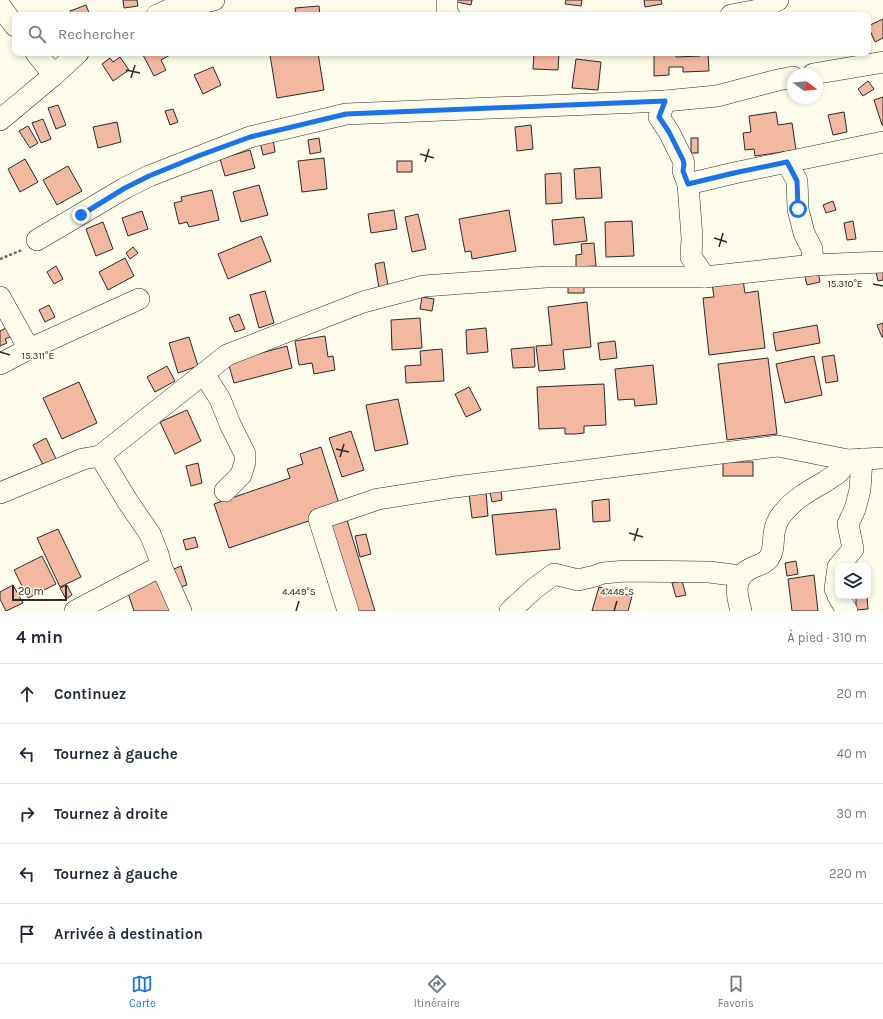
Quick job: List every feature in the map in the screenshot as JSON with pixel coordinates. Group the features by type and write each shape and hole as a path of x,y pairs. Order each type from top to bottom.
{"street":[{"path":"164,12 171,9 214,0"},
{"path":"447,0 447,12"},
{"path":"747,12 758,10 778,0"},
{"path":"0,6 12,22"},
{"path":"38,56 54,75"},
{"path":"0,120 75,56"},
{"path":"823,72 883,62"},
{"path":"37,240 125,188 156,173 250,137 346,114 665,101 717,96 787,78"},
{"path":"665,101 659,117 669,132 683,160 683,171 688,184 692,238 691,257 705,278"},
{"path":"688,184 883,142"},
{"path":"787,162 797,181 798,209 804,233 812,249 814,265"},
{"path":"0,493 83,459 100,456 227,355 363,302 424,286 546,277 705,278 814,265 883,262"},
{"path":"0,297 29,349"},
{"path":"0,364 29,349 139,299"},
{"path":"204,374 220,399 230,424 245,454 245,462 241,475 225,491"},
{"path":"348,611 319,519 378,499 455,486 778,446 855,459 883,458"},
{"path":"100,456 128,502 150,534 161,566 181,611"},
{"path":"842,563 853,549 848,524 855,509 860,490 855,459"},
{"path":"741,611 736,595 737,585 741,576 749,569 769,559 772,552 777,521 784,511 793,502 838,473 855,459"},
{"path":"75,611 161,566"},
{"path":"510,611 535,588 554,574 578,580 595,576 603,572 626,570 709,572 741,576"},
{"path":"840,599 847,611"}],"building":[{"path":"123,0 137,0 138,6 124,8"},
{"path":"452,0 472,0 471,5"},
{"path":"566,0 582,0 581,6 565,4"},
{"path":"644,0 661,0 662,4 645,7"},
{"path":"86,5 89,12 70,12"},
{"path":"319,6 320,12 296,12 295,8"},
{"path":"883,19 883,38 875,42 871,33 871,25"},
{"path":"144,56 168,56 161,60 166,70 154,76"},
{"path":"270,56 318,56 324,90 277,98"},
{"path":"534,56 559,56 558,70 533,69"},
{"path":"654,56 708,56 709,71 683,72 683,67 669,67 669,75 654,76"},
{"path":"120,57 129,70 113,81 102,64 110,58 113,62"},
{"path":"576,59 601,62 598,90 572,88"},
{"path":"213,67 221,85 203,94 194,75"},
{"path":"868,81 874,89 863,96 858,89"},
{"path":"883,97 883,125 882,125 874,100"},
{"path":"58,105 66,125 56,129 48,108"},
{"path":"173,109 178,122 170,125 165,111"},
{"path":"776,112 778,125 792,123 796,150 755,156 754,149 745,150 743,133 751,132 749,116"},
{"path":"844,112 847,132 833,135 828,115"},
{"path":"43,119 51,139 41,143 32,123"},
{"path":"117,122 121,142 98,148 93,127"},
{"path":"531,125 533,149 517,151 515,127"},
{"path":"28,126 38,143 30,148 19,131"},
{"path":"319,138 321,152 310,154 308,140"},
{"path":"691,138 698,138 698,153 691,153"},
{"path":"273,139 275,152 263,155 260,142"},
{"path":"250,150 255,168 225,176 220,159"},
{"path":"324,158 327,189 302,192 298,161"},
{"path":"25,159 38,182 20,192 8,169"},
{"path":"397,161 412,161 412,172 397,172"},
{"path":"68,166 82,191 57,205 43,180"},
{"path":"600,167 602,198 576,199 574,169"},
{"path":"561,173 562,203 546,204 545,174"},
{"path":"259,185 268,215 241,222 233,192"},
{"path":"212,190 219,220 189,227 187,222 179,224 174,203 182,201 181,197"},
{"path":"833,201 836,210 826,213 823,205"},
{"path":"394,210 397,229 371,233 368,214"},
{"path":"509,210 516,251 472,259 471,251 465,252 459,219"},
{"path":"142,211 148,229 128,236 122,218"},
{"path":"418,214 426,249 412,252 405,217"},
{"path":"584,217 587,241 554,245 552,220"},
{"path":"632,221 634,256 606,257 605,222"},
{"path":"853,221 856,239 847,240 844,223"},
{"path":"103,222 113,249 96,256 86,229"},
{"path":"261,236 271,261 228,279 218,254"},
{"path":"594,243 596,266 576,267 576,255 582,254 581,244"},
{"path":"133,247 138,253 130,259 126,253"},
{"path":"125,258 134,276 108,290 99,272"},
{"path":"384,262 388,286 379,288 375,264"},
{"path":"56,266 63,279 54,284 47,272"},
{"path":"817,266 820,282 807,285 803,269"},
{"path":"876,272 883,272 883,280 878,281"},
{"path":"743,280 745,293 758,291 765,348 709,355 703,298 714,297 712,284"},
{"path":"568,281 584,282 584,293 568,293"},
{"path":"265,291 274,323 259,328 250,295"},
{"path":"422,297 434,299 432,311 420,309"},
{"path":"587,302 591,347 563,350 565,369 539,371 536,346 552,345 548,307"},
{"path":"49,305 55,317 45,322 39,310"},
{"path":"239,314 245,329 235,332 229,318"},
{"path":"420,318 422,348 392,350 391,320"},
{"path":"883,323 883,337 882,337 877,325"},
{"path":"817,325 820,343 776,351 773,333"},
{"path":"8,327 12,336 5,339 7,343 0,346 0,331"},
{"path":"486,328 488,352 467,354 466,330"},
{"path":"325,336 328,357 333,356 335,370 314,374 312,363 299,365 295,341"},
{"path":"189,337 198,366 178,373 169,343"},
{"path":"615,341 617,358 600,360 598,343"},
{"path":"287,346 292,368 234,383 228,362"},
{"path":"534,347 535,367 513,368 511,349"},
{"path":"442,349 444,381 406,383 405,366 421,365 420,351"},
{"path":"834,355 838,381 826,383 822,357"},
{"path":"814,356 822,395 785,403 776,364"},
{"path":"768,358 777,434 727,440 718,364"},
{"path":"653,365 657,404 635,406 634,399 618,400 615,369"},
{"path":"167,366 175,381 155,392 147,377"},
{"path":"79,382 97,423 62,439 43,398"},
{"path":"604,384 606,425 584,426 584,433 575,434 565,434 565,428 539,429 537,387"},
{"path":"469,387 481,410 466,417 455,394"},
{"path":"398,399 408,444 375,451 366,405"},
{"path":"187,410 201,441 175,454 160,422"},
{"path":"351,431 364,470 342,477 329,438"},
{"path":"46,438 56,459 43,465 33,445"},
{"path":"321,447 341,510 229,548 214,504 290,478 287,469 303,464 300,454"},
{"path":"723,462 753,462 753,476 723,476"},
{"path":"198,463 202,483 191,486 186,466"},
{"path":"501,490 502,500 492,502 490,492"},
{"path":"486,492 488,516 472,518 469,494"},
{"path":"609,499 610,521 593,522 592,501"},
{"path":"556,509 560,549 496,555 492,515"},
{"path":"346,517 375,611 352,611 325,523"},
{"path":"58,529 81,577 60,587 37,538"},
{"path":"366,534 371,554 360,557 355,536"},
{"path":"195,537 198,547 186,550 183,540"},
{"path":"42,556 56,584 28,598 14,570"},
{"path":"796,561 798,574 787,576 785,563"},
{"path":"181,566 187,585 180,587 174,569"},
{"path":"814,575 818,611 792,611 788,579"},
{"path":"164,577 176,611 134,611 127,590"},
{"path":"682,581 686,595 676,597 672,583"},
{"path":"13,585 23,603 6,611 0,599 0,592"},
{"path":"67,585 72,595 66,599 60,588"},
{"path":"599,587 632,596 628,611 592,611"},
{"path":"856,599 867,599 868,609 856,610"}],"route":[{"path":"81,215 125,188 149,176 198,156 250,137 346,114 665,101 659,117 669,132 683,160 683,171 688,184 787,162 797,181 798,209"}]}
